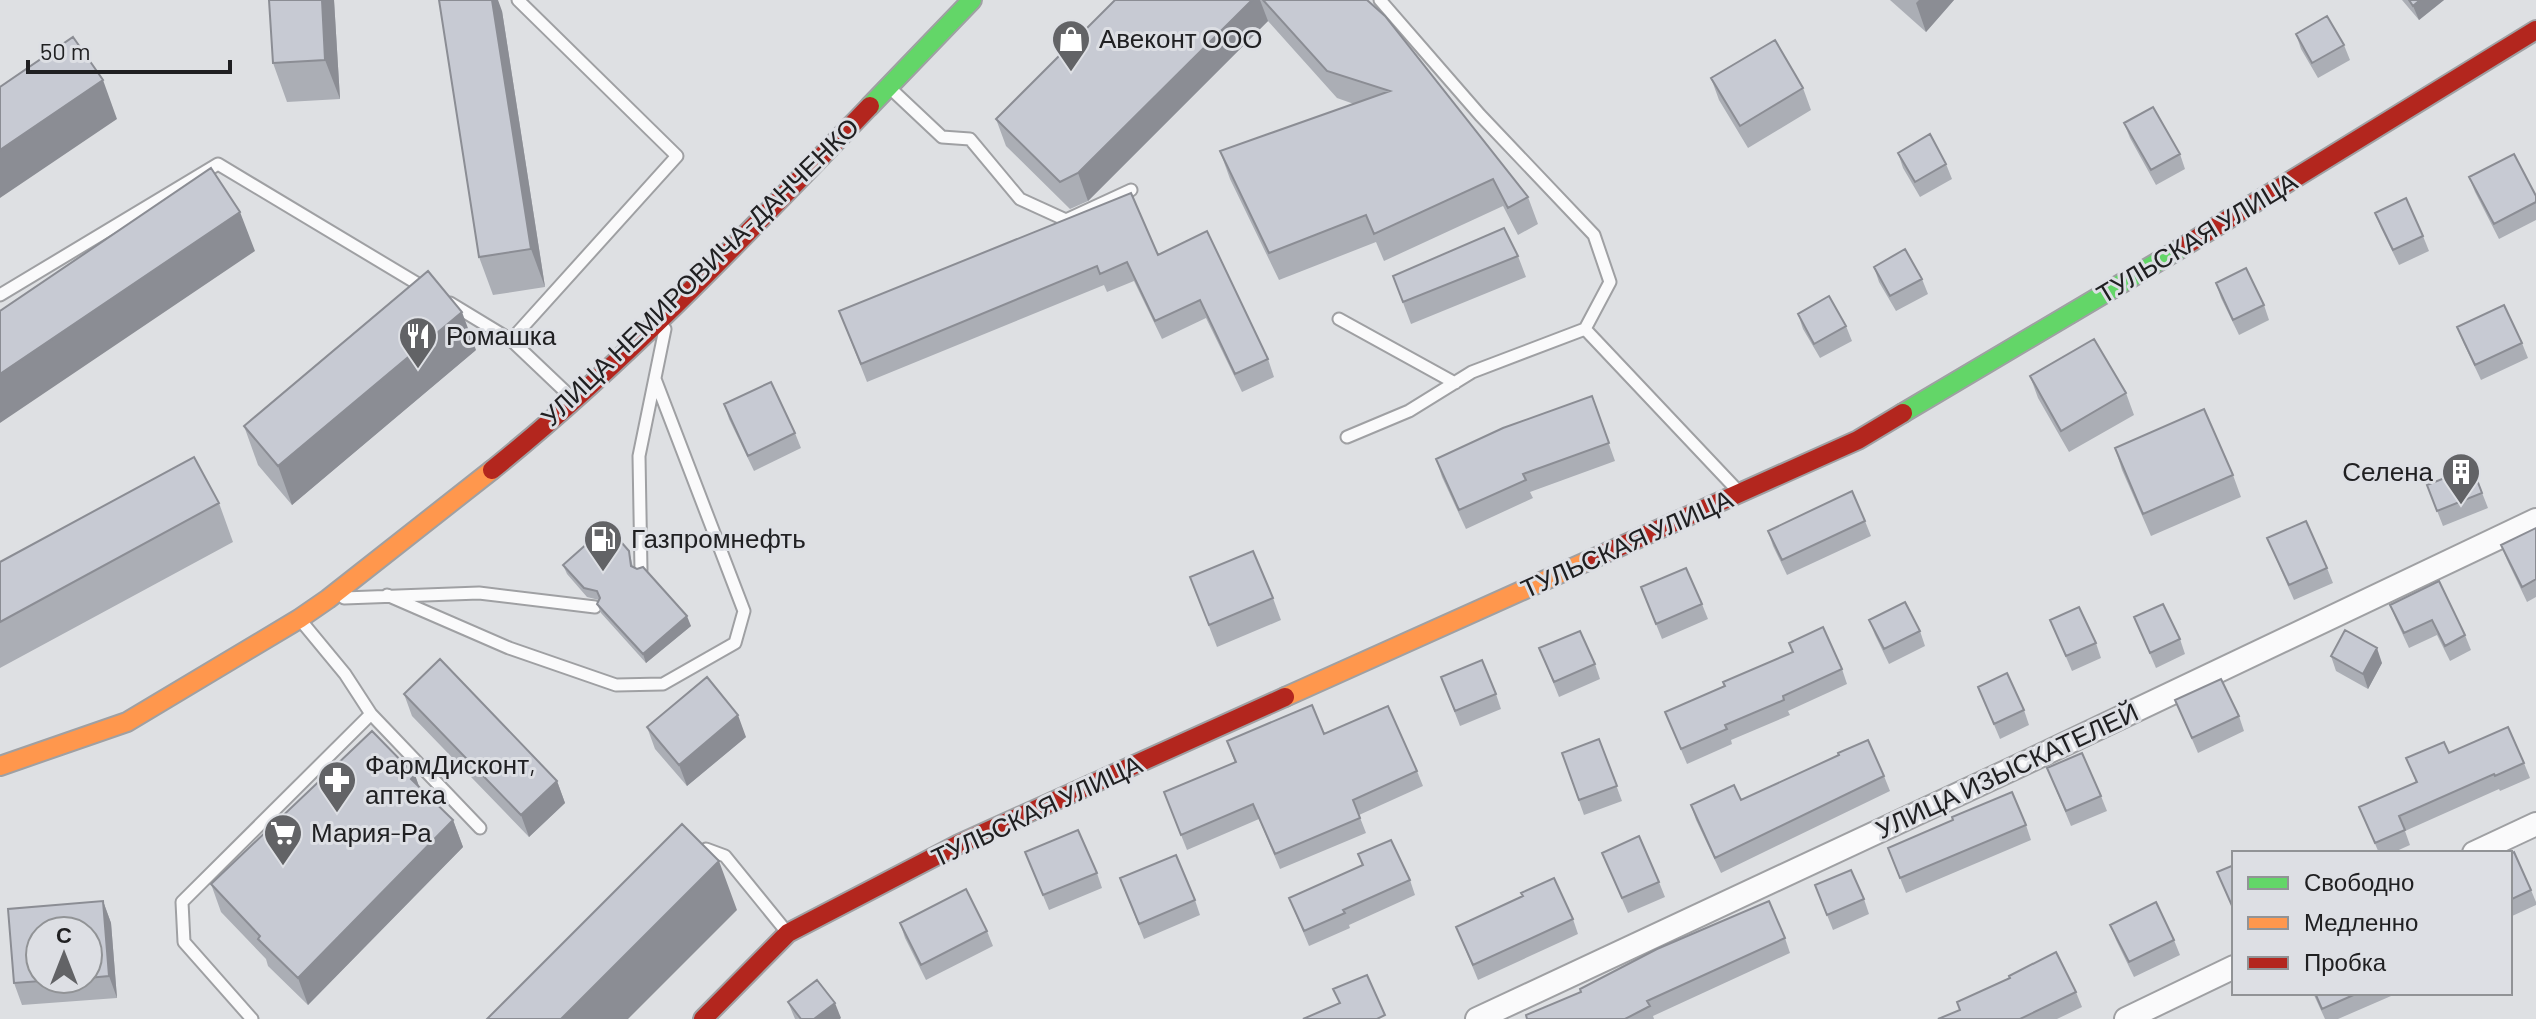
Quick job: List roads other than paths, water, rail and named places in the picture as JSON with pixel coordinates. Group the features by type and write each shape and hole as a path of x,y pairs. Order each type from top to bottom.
{"street":[{"name":"УЛИЦА НЕМИРОВИЧА-ДАНЧЕНКО","path":"0,766 127,722 328,599 525,443 574,400 670,309 972,0"},
{"name":"ТУЛЬСКАЯ УЛИЦА","path":"703,1019 788,933 959,844 1858,440 2208,232 2536,30"},
{"name":"УЛИЦА ИЗЫСКАТЕЛЕЙ","path":"1477,1019 2536,520"},
{"path":"2478,851 2536,824"},
{"path":"2126,1019 2232,968"}],"lane":[{"path":"511,340 677,156 518,0"},
{"path":"1347,437 1409,411 1472,372 1585,329 1610,282 1594,235 1480,115 1380,0"},
{"path":"888,86 942,137 970,139 1020,199 1066,220 1131,190"},
{"path":"0,295 218,164 511,340 574,400"},
{"path":"641,570 639,456 670,309"},
{"path":"1339,319 1455,383"},
{"path":"1585,329 1739,492"},
{"path":"387,595 509,648 616,685 663,684 735,643 744,611 655,379"},
{"path":"328,599 479,593 595,607"},
{"path":"299,619 345,674 371,714 480,828"},
{"path":"252,1019 184,942 182,902 371,714"},
{"path":"695,860 706,849 725,856 788,933"}],"place":[{"name":"Авеконт ООО","path":"1071,73"},
{"name":"Ромашка","path":"418,370"},
{"name":"Селена","path":"2461,506"},
{"name":"Газпромнефть","path":"603,573"},
{"name":"ФармДисконт, аптека","path":"337,814"},
{"name":"Мария-Ра","path":"283,867"}]}
